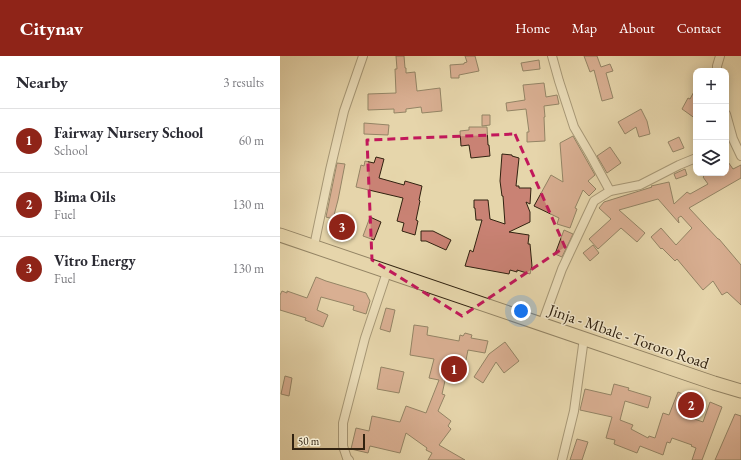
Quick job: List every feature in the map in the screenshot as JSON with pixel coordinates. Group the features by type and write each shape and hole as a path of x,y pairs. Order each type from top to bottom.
{"main road":[{"name":"Jinja - Mbale - Tororo Road","path":"280,235 741,391"}],"street":[{"path":"314,246 344,111 362,56"},
{"path":"552,56 558,81 574,127 610,190"},
{"path":"717,68 720,56"},
{"path":"729,124 741,156"},
{"path":"729,145 735,143"},
{"path":"542,324 562,269 594,201 610,190 640,185 679,164 693,159"},
{"path":"349,460 343,446 343,423 365,338 387,272"},
{"path":"562,460 574,411 584,338"}],"highlighted area":[{"path":"515,134 565,247 462,316 372,260 367,140"}],"building":[{"path":"396,56 404,56 406,73 415,72 417,91 440,88 442,111 422,113 421,107 406,109 406,112 394,113 394,109 368,110 368,94 396,93"},
{"path":"465,56 475,56 479,71 459,75 459,78 451,78 450,65 464,64 467,62"},
{"path":"584,56 597,56 601,67 610,64 613,71 606,73 613,98 602,101 594,70 590,72"},
{"path":"539,60 540,69 523,71 521,63"},
{"path":"544,83 546,97 557,95 559,104 544,106 545,141 527,142 527,132 529,132 526,109 507,111 506,103 525,100 523,85"},
{"path":"693,94 693,117 682,109 688,98 690,99"},
{"path":"641,109 647,121 650,134 639,137 636,127 625,134 618,122"},
{"path":"482,115 490,115 490,125 482,126"},
{"path":"364,123 389,125 388,135 364,134"},
{"path":"469,127 487,127 490,156 471,158 469,145 461,146 460,131 469,130"},
{"path":"573,136 595,175 588,181 596,189 589,196 583,190 575,208 577,209 570,228 557,224 559,218 534,206 551,175 563,182 560,143"},
{"path":"679,137 684,148 673,152 668,142"},
{"path":"610,147 621,163 607,173 597,156"},
{"path":"502,154 512,155 519,158 516,186 519,186 519,188 531,188 530,204 526,202 530,212 530,222 509,232 529,235 528,244 530,244 532,266 530,274 517,270 517,272 510,270 509,274 465,266 470,250 473,252 482,220 476,220 474,200 488,200 490,219 505,224 503,196 500,181"},
{"path":"376,157 384,159 379,178 404,185 405,181 422,186 415,235 402,231 404,223 397,221 403,198 356,187 361,165 364,166 365,161 374,163"},
{"path":"337,163 345,164 333,219 326,217"},
{"path":"729,163 733,169 741,165 741,178 689,208 719,239 741,265 741,305 727,292 722,295 713,281 703,290 677,259 675,261 662,248 661,249 651,237 661,228 676,245 692,228 681,216 678,218 679,223 658,199 619,210 645,233 637,242 621,228 598,249 589,239 611,219 599,208 604,202 652,187 651,186 669,182 674,204 687,192 690,194 708,184 703,177 729,176"},
{"path":"685,169 687,175 676,179 674,174"},
{"path":"370,217 381,222 374,240 363,236"},
{"path":"564,230 573,234 562,257 555,254"},
{"path":"421,231 433,231 451,240 446,250 426,241 421,241"},
{"path":"593,245 599,253 590,261 583,253"},
{"path":"316,277 366,293 370,301 366,314 353,310 354,306 321,297 317,310 328,315 323,327 305,320 306,318 280,310 280,295 282,291 287,293 287,291 307,298"},
{"path":"386,308 395,310 390,332 380,329"},
{"path":"414,325 428,327 427,335 459,341 460,335 463,336 465,333 472,335 471,338 488,341 485,353 468,350 466,360 454,357 453,360 450,359 442,394 445,395 438,411 451,421 448,426 451,429 439,445 465,460 428,460 432,453 426,450 427,448 406,433 400,453 370,446 368,453 351,449 356,428 369,431 372,416 400,422 406,406 426,413 439,380 429,378 434,359 410,355"},
{"path":"505,342 519,361 504,373 496,362 483,383 474,377 489,354"},
{"path":"381,367 404,372 399,393 377,389"},
{"path":"285,376 292,378 289,396 281,394"},
{"path":"614,384 651,397 648,408 625,401 620,420 633,425 631,429 648,438 649,436 655,438 663,413 669,415 678,392 690,397 683,415 703,422 710,402 722,407 702,460 692,460 696,448 691,446 692,445 672,438 670,443 667,442 663,455 640,446 637,453 614,444 615,440 606,438 612,417 580,410 585,389 611,395"},
{"path":"735,414 741,416 741,460 715,460"},
{"path":"577,439 588,442 582,460 570,460"}],"place":[{"name":"Vitro Energy","path":"342,227"},
{"name":"Fairway Nursery School","path":"454,369"},
{"name":"Bima Oils","path":"691,405"}]}
